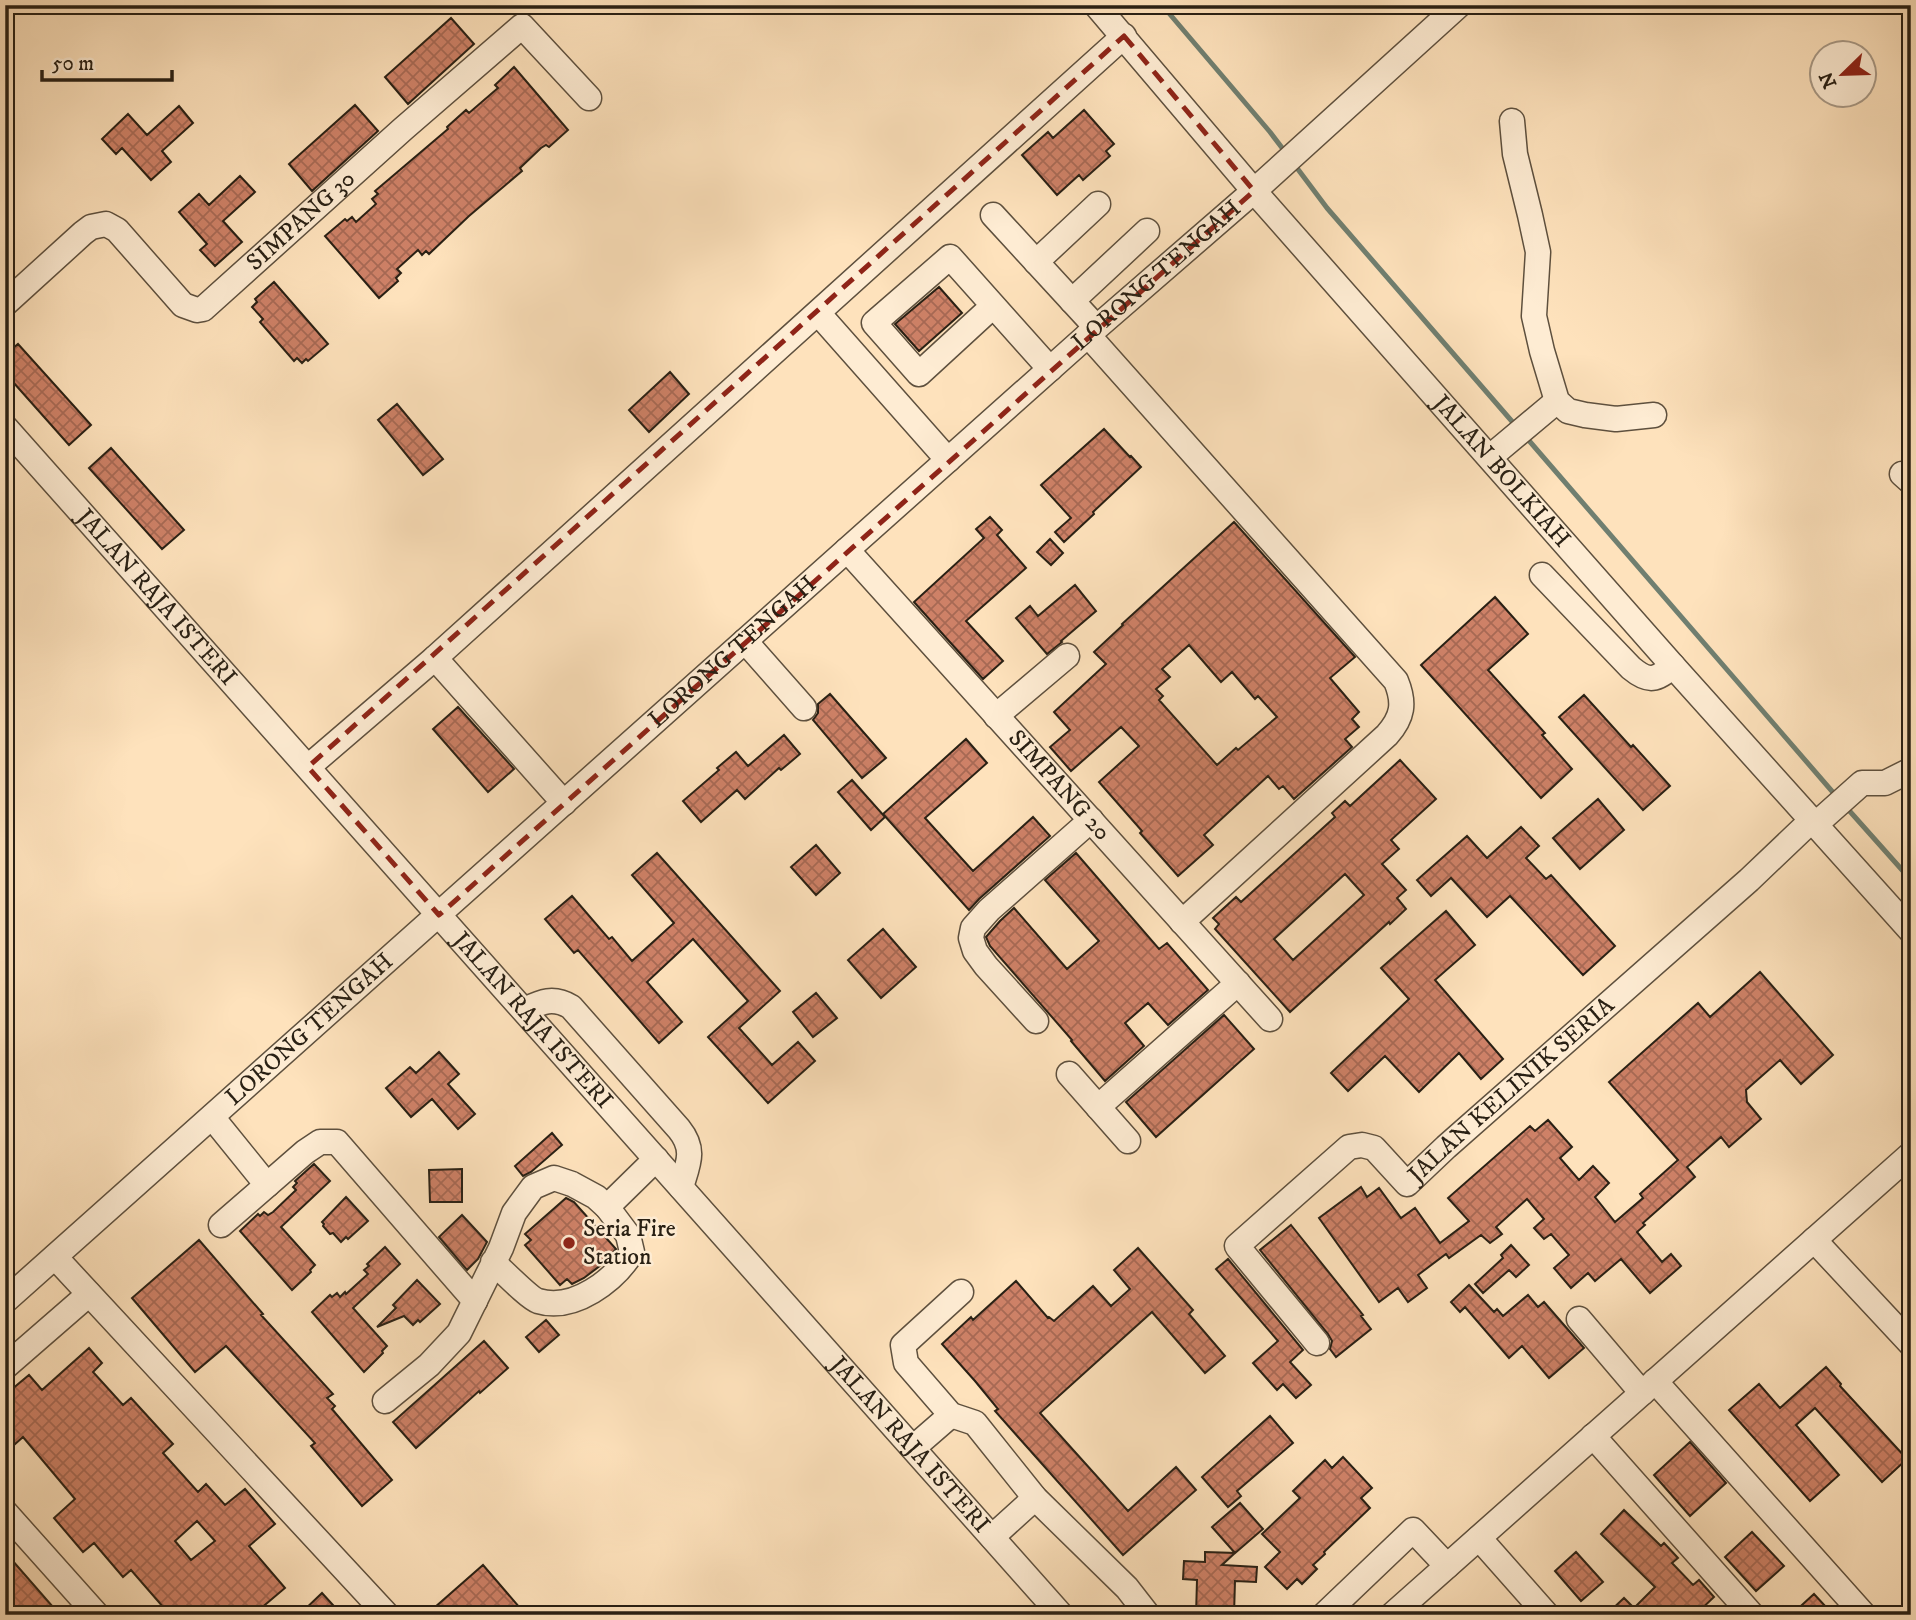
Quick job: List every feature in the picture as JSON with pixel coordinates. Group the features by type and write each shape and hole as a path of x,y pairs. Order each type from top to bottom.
{"street":[{"name":"JALAN BOLKIAH","path":"1096,5 1254,191 1673,666 1827,813 1911,931"},
{"name":"LORONG TENGAH","path":"5,1301 1092,331 1254,191 1459,5"},
{"name":"SIMPANG 30","path":"5,304 83,233 91,227 106,224 117,230 183,305 197,310 203,309 522,26 589,98"},
{"path":"308,767 435,658 1124,36"},
{"path":"1511,121 1515,155 1538,252 1534,316 1557,401 1568,411 1585,415 1616,419 1654,415"},
{"path":"1036,262 1098,204"},
{"path":"993,215 1072,301 1092,331 1396,681 1400,692 1402,704 1395,727 1182,922"},
{"path":"1072,301 1147,232"},
{"path":"993,306 919,374 874,323 950,257 1050,369"},
{"path":"818,313 948,460"},
{"path":"1490,457 1557,401"},
{"name":"JALAN RAJA ISTERI","path":"5,427 1061,1615"},
{"name":"SIMPANG 20","path":"847,550 1270,1019"},
{"path":"1542,575 1642,677 1662,675 1673,666"},
{"path":"1572,605 1598,579"},
{"path":"745,641 804,708"},
{"path":"996,716 1067,656"},
{"path":"435,658 564,803"},
{"path":"1827,813 1862,783 1885,783 1911,770"},
{"name":"JALAN KELINIK SERIA","path":"1317,1343 1237,1246 1349,1147 1362,1145 1374,1149 1407,1184 1827,813"},
{"path":"1036,1021 975,951 971,938 973,928 989,910 1091,820"},
{"path":"1098,1107 1238,983"},
{"path":"523,1010 545,1000 554,1000 571,1007 680,1129 686,1136 690,1156 681,1187"},
{"path":"1069,1074 1128,1141"},
{"path":"212,1117 267,1185"},
{"path":"221,1225 305,1152 320,1142 337,1142 475,1301"},
{"path":"1392,1615 1911,1154"},
{"path":"607,1207 656,1159"},
{"path":"385,1401 429,1365 459,1333 493,1262 501,1248 514,1213 533,1187 554,1178 596,1197 628,1234 632,1252 623,1266 597,1287 575,1301 557,1303 536,1301 493,1262"},
{"path":"1814,1240 1911,1344"},
{"path":"55,1256 387,1615"},
{"path":"961,1292 903,1345 906,1363 951,1415 975,1423 1035,1498 1127,1588 1148,1615"},
{"path":"5,1367 89,1294"},
{"path":"1579,1319 1648,1387 1864,1615"},
{"path":"913,1448 951,1415"},
{"path":"1593,1436 1752,1615"},
{"path":"992,1537 1035,1498"},
{"path":"5,1512 96,1615"},
{"path":"1324,1615 1413,1530 1447,1566"},
{"path":"1479,1538 1547,1615"}],"highlighted area":[{"path":"1124,36 1254,191 439,915 308,767"}],"building":[{"path":"451,18 474,44 408,104 385,77"},
{"path":"514,67 568,130 549,147 546,145 541,148 520,168 522,171 429,254 426,251 422,255 418,250 397,269 401,273 396,278 398,281 379,298 325,236 345,219 347,221 352,217 356,222 376,204 372,199 378,194 375,191 448,129 447,127 466,110 469,113 498,88 495,85"},
{"path":"355,105 378,131 312,191 289,164"},
{"path":"179,106 193,123 162,151 171,162 151,180 122,148 116,154 102,139 128,114 147,135"},
{"path":"1084,110 1114,144 1106,151 1110,156 1083,180 1079,175 1057,195 1022,155 1048,132 1053,138"},
{"path":"240,176 255,192 223,221 242,242 215,266 200,250 207,244 179,212 199,194 209,205"},
{"path":"274,282 328,344 308,361 306,359 302,363 297,358 294,361 260,322 263,319 252,307 257,302 255,299"},
{"path":"939,287 962,313 919,351 895,324"},
{"path":"18,344 91,425 69,445 5,373 5,355"},
{"path":"670,372 689,394 649,432 629,410"},
{"path":"397,404 443,459 423,475 378,420"},
{"path":"1104,429 1141,467 1064,542 1055,532 1071,518 1041,485"},
{"path":"111,448 184,530 162,549 89,468"},
{"path":"990,517 1002,530 997,535 1026,568 966,621 1003,661 983,679 914,602 984,538 976,529"},
{"path":"1234,522 1355,657 1330,678 1359,712 1352,719 1359,727 1345,739 1352,747 1294,799 1283,786 1279,789 1268,776 1204,835 1213,845 1178,876 1099,782 1139,746 1121,727 1071,771 1050,747 1070,730 1054,712 1106,664 1094,652","holes":["1189,645 1221,682 1232,672 1255,699 1258,696 1277,717 1217,765 1159,700 1163,696 1156,689 1170,677 1162,669"]},
{"path":"1050,539 1063,553 1051,565 1037,552"},
{"path":"1075,585 1096,611 1047,654 1016,618 1030,606 1038,616"},
{"path":"1495,597 1528,634 1488,670 1545,733 1542,735 1572,769 1541,798 1421,665"},
{"path":"830,694 886,758 862,778 813,720 818,713 818,704"},
{"path":"1584,695 1670,786 1643,810 1559,717"},
{"path":"458,707 514,769 488,792 433,729"},
{"path":"784,735 800,754 781,770 779,768 745,799 737,790 701,822 683,801 736,752 748,766"},
{"path":"966,739 987,763 925,818 973,871 1033,817 1050,836 969,910 883,814"},
{"path":"1400,760 1436,799 1391,840 1399,849 1382,864 1406,890 1397,898 1406,909 1290,1012 1215,929 1219,924 1213,918 1236,897 1241,902 1335,817 1332,813 1345,801 1350,806","holes":["1345,874 1364,895 1293,960 1274,939"]},
{"path":"852,780 885,817 871,830 838,792"},
{"path":"1598,799 1624,830 1580,869 1553,838"},
{"path":"1521,827 1539,846 1526,858 1546,879 1551,875 1615,946 1583,975 1510,896 1487,917 1451,878 1431,896 1417,880 1467,836 1487,858"},
{"path":"816,845 840,873 816,895 791,867"},
{"path":"657,853 780,991 739,1028 772,1065 798,1042 815,1061 768,1103 708,1037 748,1001 693,939 647,982 682,1022 659,1043 578,950 574,953 545,919 572,896 632,961 674,923 632,875"},
{"path":"1076,853 1159,949 1167,943 1208,990 1168,1025 1148,1003 1125,1023 1144,1046 1105,1081 990,946 986,937 1014,908 1067,969 1099,941 1045,880"},
{"path":"1446,911 1475,945 1435,980 1503,1059 1481,1079 1459,1053 1419,1092 1385,1056 1348,1091 1331,1073 1409,999 1381,968"},
{"path":"883,929 916,967 881,998 848,960"},
{"path":"1760,972 1833,1055 1801,1084 1780,1060 1746,1090 1747,1102 1761,1119 1729,1147 1721,1137 1687,1167 1695,1177 1643,1223 1645,1225 1637,1232 1662,1262 1671,1254 1681,1266 1650,1293 1621,1259 1595,1281 1588,1273 1571,1288 1554,1268 1569,1255 1551,1234 1544,1239 1534,1228 1544,1219 1527,1199 1496,1227 1502,1234 1490,1243 1481,1235 1449,1258 1446,1254 1418,1275 1427,1288 1408,1302 1398,1288 1379,1302 1319,1218 1361,1187 1367,1197 1379,1188 1401,1218 1415,1208 1440,1243 1469,1221 1448,1198 1530,1126 1535,1131 1548,1120 1572,1147 1560,1158 1579,1180 1593,1166 1609,1183 1595,1197 1615,1222 1643,1198 1640,1194 1678,1160 1609,1082 1698,1003 1710,1017"},
{"path":"816,993 837,1018 813,1037 793,1012"},
{"path":"1224,1015 1254,1049 1156,1137 1126,1102"},
{"path":"439,1052 459,1074 448,1084 475,1114 458,1129 432,1099 411,1117 386,1088 410,1067 416,1073"},
{"path":"552,1133 562,1145 523,1176 515,1166"},
{"path":"314,1164 330,1181 281,1227 315,1265 292,1290 240,1231 258,1214 260,1216 264,1212 268,1215 273,1212 296,1190 293,1187 297,1183 295,1181"},
{"path":"462,1169 462,1202 430,1202 429,1170"},
{"path":"346,1197 368,1221 341,1242 333,1233 330,1234 322,1222"},
{"name":"Seria Fire Station","path":"566,1198 574,1202 616,1249 605,1262 584,1278 572,1284 567,1279 560,1285 525,1245 531,1240 525,1234"},
{"path":"462,1215 487,1242 478,1259 467,1270 439,1237"},
{"path":"1291,1225 1363,1315 1361,1316 1371,1329 1336,1357 1330,1349 1332,1341 1328,1334 1260,1250"},
{"path":"199,1240 263,1314 261,1315 333,1394 327,1398 335,1406 332,1409 392,1480 362,1506 311,1446 315,1443 226,1346 195,1372 132,1298"},
{"path":"1511,1245 1529,1265 1516,1277 1509,1270 1483,1293 1475,1284 1503,1258 1501,1255"},
{"path":"385,1247 400,1264 353,1308 387,1346 364,1372 312,1312 330,1295 332,1297 337,1293 340,1297 345,1292 346,1294 368,1274 364,1270 369,1266 367,1264"},
{"path":"1138,1248 1193,1310 1189,1314 1225,1356 1205,1373 1152,1312 1040,1413 1128,1511 1176,1467 1196,1490 1123,1555 995,1411 998,1409 942,1344 1016,1281 1048,1318 1054,1321 1093,1286 1111,1306 1130,1289 1114,1270"},
{"path":"1228,1259 1303,1350 1290,1362 1311,1385 1296,1398 1283,1384 1277,1390 1253,1363 1278,1341 1216,1269"},
{"path":"417,1280 440,1304 413,1325 404,1316 377,1327 396,1308 393,1305"},
{"path":"1469,1285 1494,1312 1497,1309 1503,1316 1528,1295 1538,1307 1544,1302 1584,1348 1549,1378 1522,1346 1509,1358 1465,1307 1460,1312 1451,1302"},
{"path":"546,1320 559,1335 539,1352 526,1337"},
{"path":"484,1341 508,1368 416,1448 393,1422"},
{"path":"89,1348 102,1363 93,1372 123,1405 131,1398 173,1444 163,1453 198,1492 206,1484 225,1505 245,1489 275,1524 249,1546 285,1588 253,1615 170,1615 131,1570 123,1577 94,1543 83,1552 54,1518 75,1499 23,1437 5,1453 5,1395 29,1375 42,1390","holes":["197,1521 215,1541 191,1560 175,1541"]},
{"path":"1826,1367 1907,1459 1882,1482 1815,1408 1796,1425 1839,1475 1810,1501 1729,1410 1759,1384 1780,1408"},
{"path":"1270,1416 1293,1443 1237,1491 1241,1496 1228,1507 1202,1477"},
{"path":"1690,1442 1726,1483 1690,1516 1654,1475"},
{"path":"1343,1457 1372,1488 1361,1498 1370,1508 1324,1552 1313,1565 1317,1569 1302,1584 1297,1579 1287,1589 1265,1567 1280,1552 1262,1534 1300,1498 1293,1491 1325,1460 1332,1468"},
{"path":"1240,1503 1263,1529 1235,1553 1212,1527"},
{"path":"1624,1510 1661,1546 1664,1543 1678,1558 1672,1563 1693,1585 1699,1580 1714,1597 1695,1615 1606,1615 1624,1598 1634,1608 1655,1587 1601,1534"},
{"path":"1752,1532 1784,1566 1756,1591 1725,1557"},
{"path":"5,1552 60,1615 5,1615"},
{"path":"1205,1552 1235,1553 1222,1565 1257,1567 1256,1582 1235,1581 1234,1615 1196,1615 1197,1580 1183,1579 1184,1561 1205,1562"},
{"path":"1576,1552 1603,1582 1581,1601 1555,1571"},
{"path":"483,1565 526,1615 426,1615"},
{"path":"322,1593 342,1615 299,1615"},
{"path":"1814,1594 1826,1607 1817,1615 1791,1615"}],"waterway":[{"path":"1162,5 1286,153"},
{"path":"1294,164 1327,208 1516,426"},
{"path":"1525,436 1837,797"},
{"path":"1846,807 1911,880"}],"place":[{"name":"Seria Fire Station","path":"569,1243"}]}
